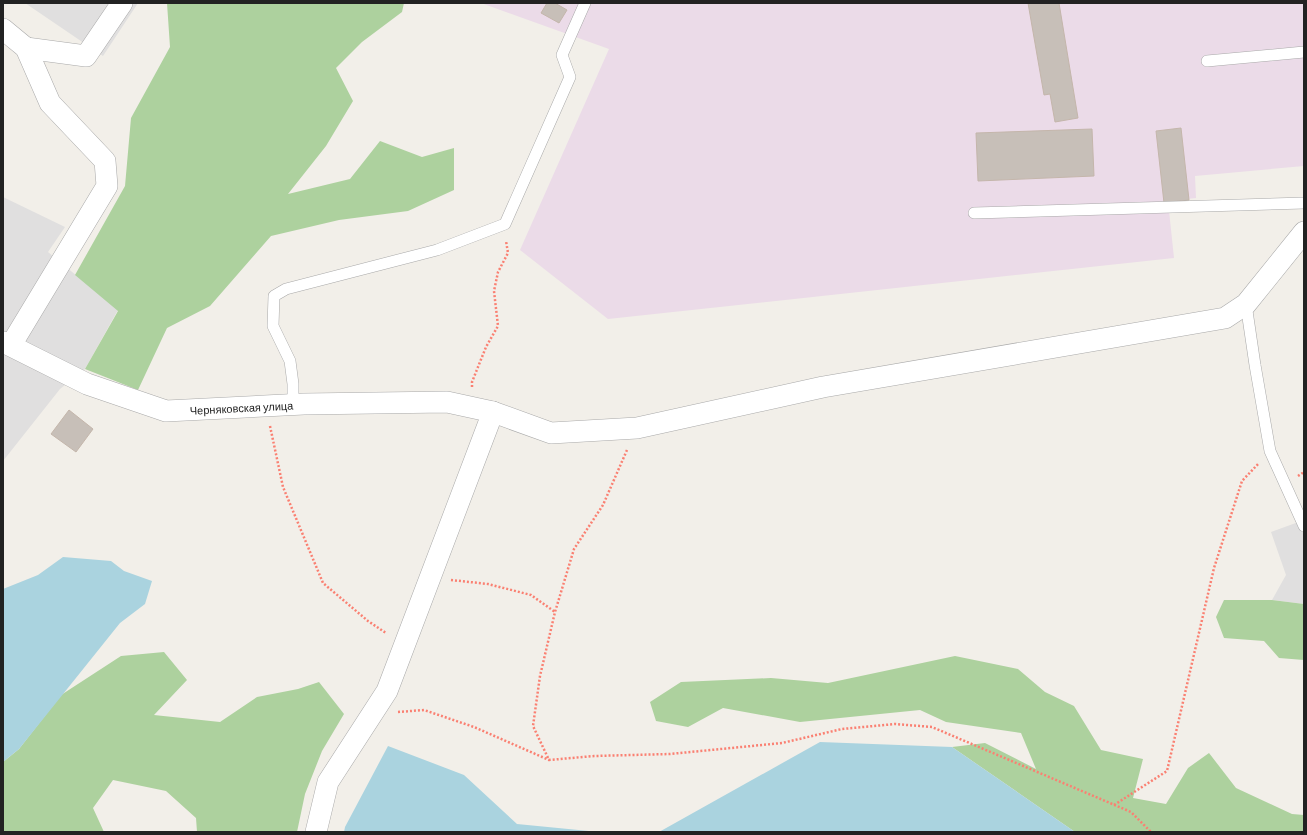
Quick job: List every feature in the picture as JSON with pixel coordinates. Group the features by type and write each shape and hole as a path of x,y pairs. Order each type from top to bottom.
{"street":[{"path":"26,48 86,56 122,3"},
{"path":"3,29 26,48 50,103 106,162 107,186 7,344"},
{"name":"Черняковская улица","path":"7,344 87,384 166,411 293,405 447,402 493,412 551,433 637,428 823,388 1225,318 1246,304 1304,232"},
{"path":"316,832 328,782 387,691 493,412"}],"lane":[{"path":"293,405 293,384 290,361 273,326 274,296 286,289 437,250 505,224 570,77 562,55 585,3"},
{"path":"1207,61 1304,52"},
{"path":"974,213 1304,203"},
{"path":"1246,304 1270,450 1304,526"}],"path":[{"path":"471,407 472,382 486,347 498,326 494,291 498,272 508,253 505,224"},
{"path":"266,406 283,487 323,583 368,621 404,646"},
{"path":"549,760 534,726 540,676 555,612 574,549 603,505 637,428"},
{"path":"1114,805 1167,771 1214,568 1234,504 1242,481 1270,450"},
{"path":"430,578 488,584 531,595 555,612"},
{"path":"372,714 424,710 474,727 549,760 594,756 670,754 782,743 842,729 895,724 932,727 1131,812 1151,832"}],"shaded area":[{"path":"25,3 138,3 103,56"},
{"path":"481,3 1304,3 1304,166 1195,176 1196,198 1168,201 1174,258 608,319 520,250 609,49"},
{"path":"3,197 65,227 48,252 118,310 85,369 60,389 3,461"},
{"path":"1304,520 1304,604 1272,600 1286,575 1271,532"}],"green space":[{"path":"167,3 404,3 402,12 362,42 336,68 353,101 326,146 288,194 350,179 380,141 422,157 454,148 454,190 408,211 339,220 271,236 210,306 167,328 138,390 85,369 118,311 75,275 125,186 131,118 170,47"},
{"path":"1224,600 1272,600 1304,604 1304,660 1279,658 1264,641 1224,638 1216,617"},
{"path":"164,652 187,680 154,715 220,722 257,697 298,689 319,682 344,714 322,751 305,794 297,832 197,832 196,818 166,791 113,780 93,808 104,832 3,832 3,762 19,749 61,695 121,656"},
{"path":"955,656 1018,669 1045,692 1074,706 1101,750 1143,759 1133,798 1166,804 1188,768 1209,753 1236,788 1292,814 1304,815 1304,832 1075,832 952,747 985,743 1036,769 1021,733 946,722 920,710 800,722 723,708 688,727 656,721 650,702 681,682 771,678 828,683"}],"water":[{"path":"63,557 111,561 124,571 152,581 145,604 120,623 19,749 3,762 3,589 38,575"},
{"path":"820,742 952,747 1075,832 659,832"},
{"path":"388,746 464,775 517,824 599,832 344,832 345,827"}],"building":[{"path":"547,3 555,3 567,10 559,23 541,13"},
{"path":"1028,3 1059,3 1078,118 1055,122 1050,94 1044,95"},
{"path":"1181,128 1189,200 1164,203 1156,131"},
{"path":"1092,129 1094,176 978,181 976,133"},
{"path":"69,410 93,429 76,452 51,434"}]}
